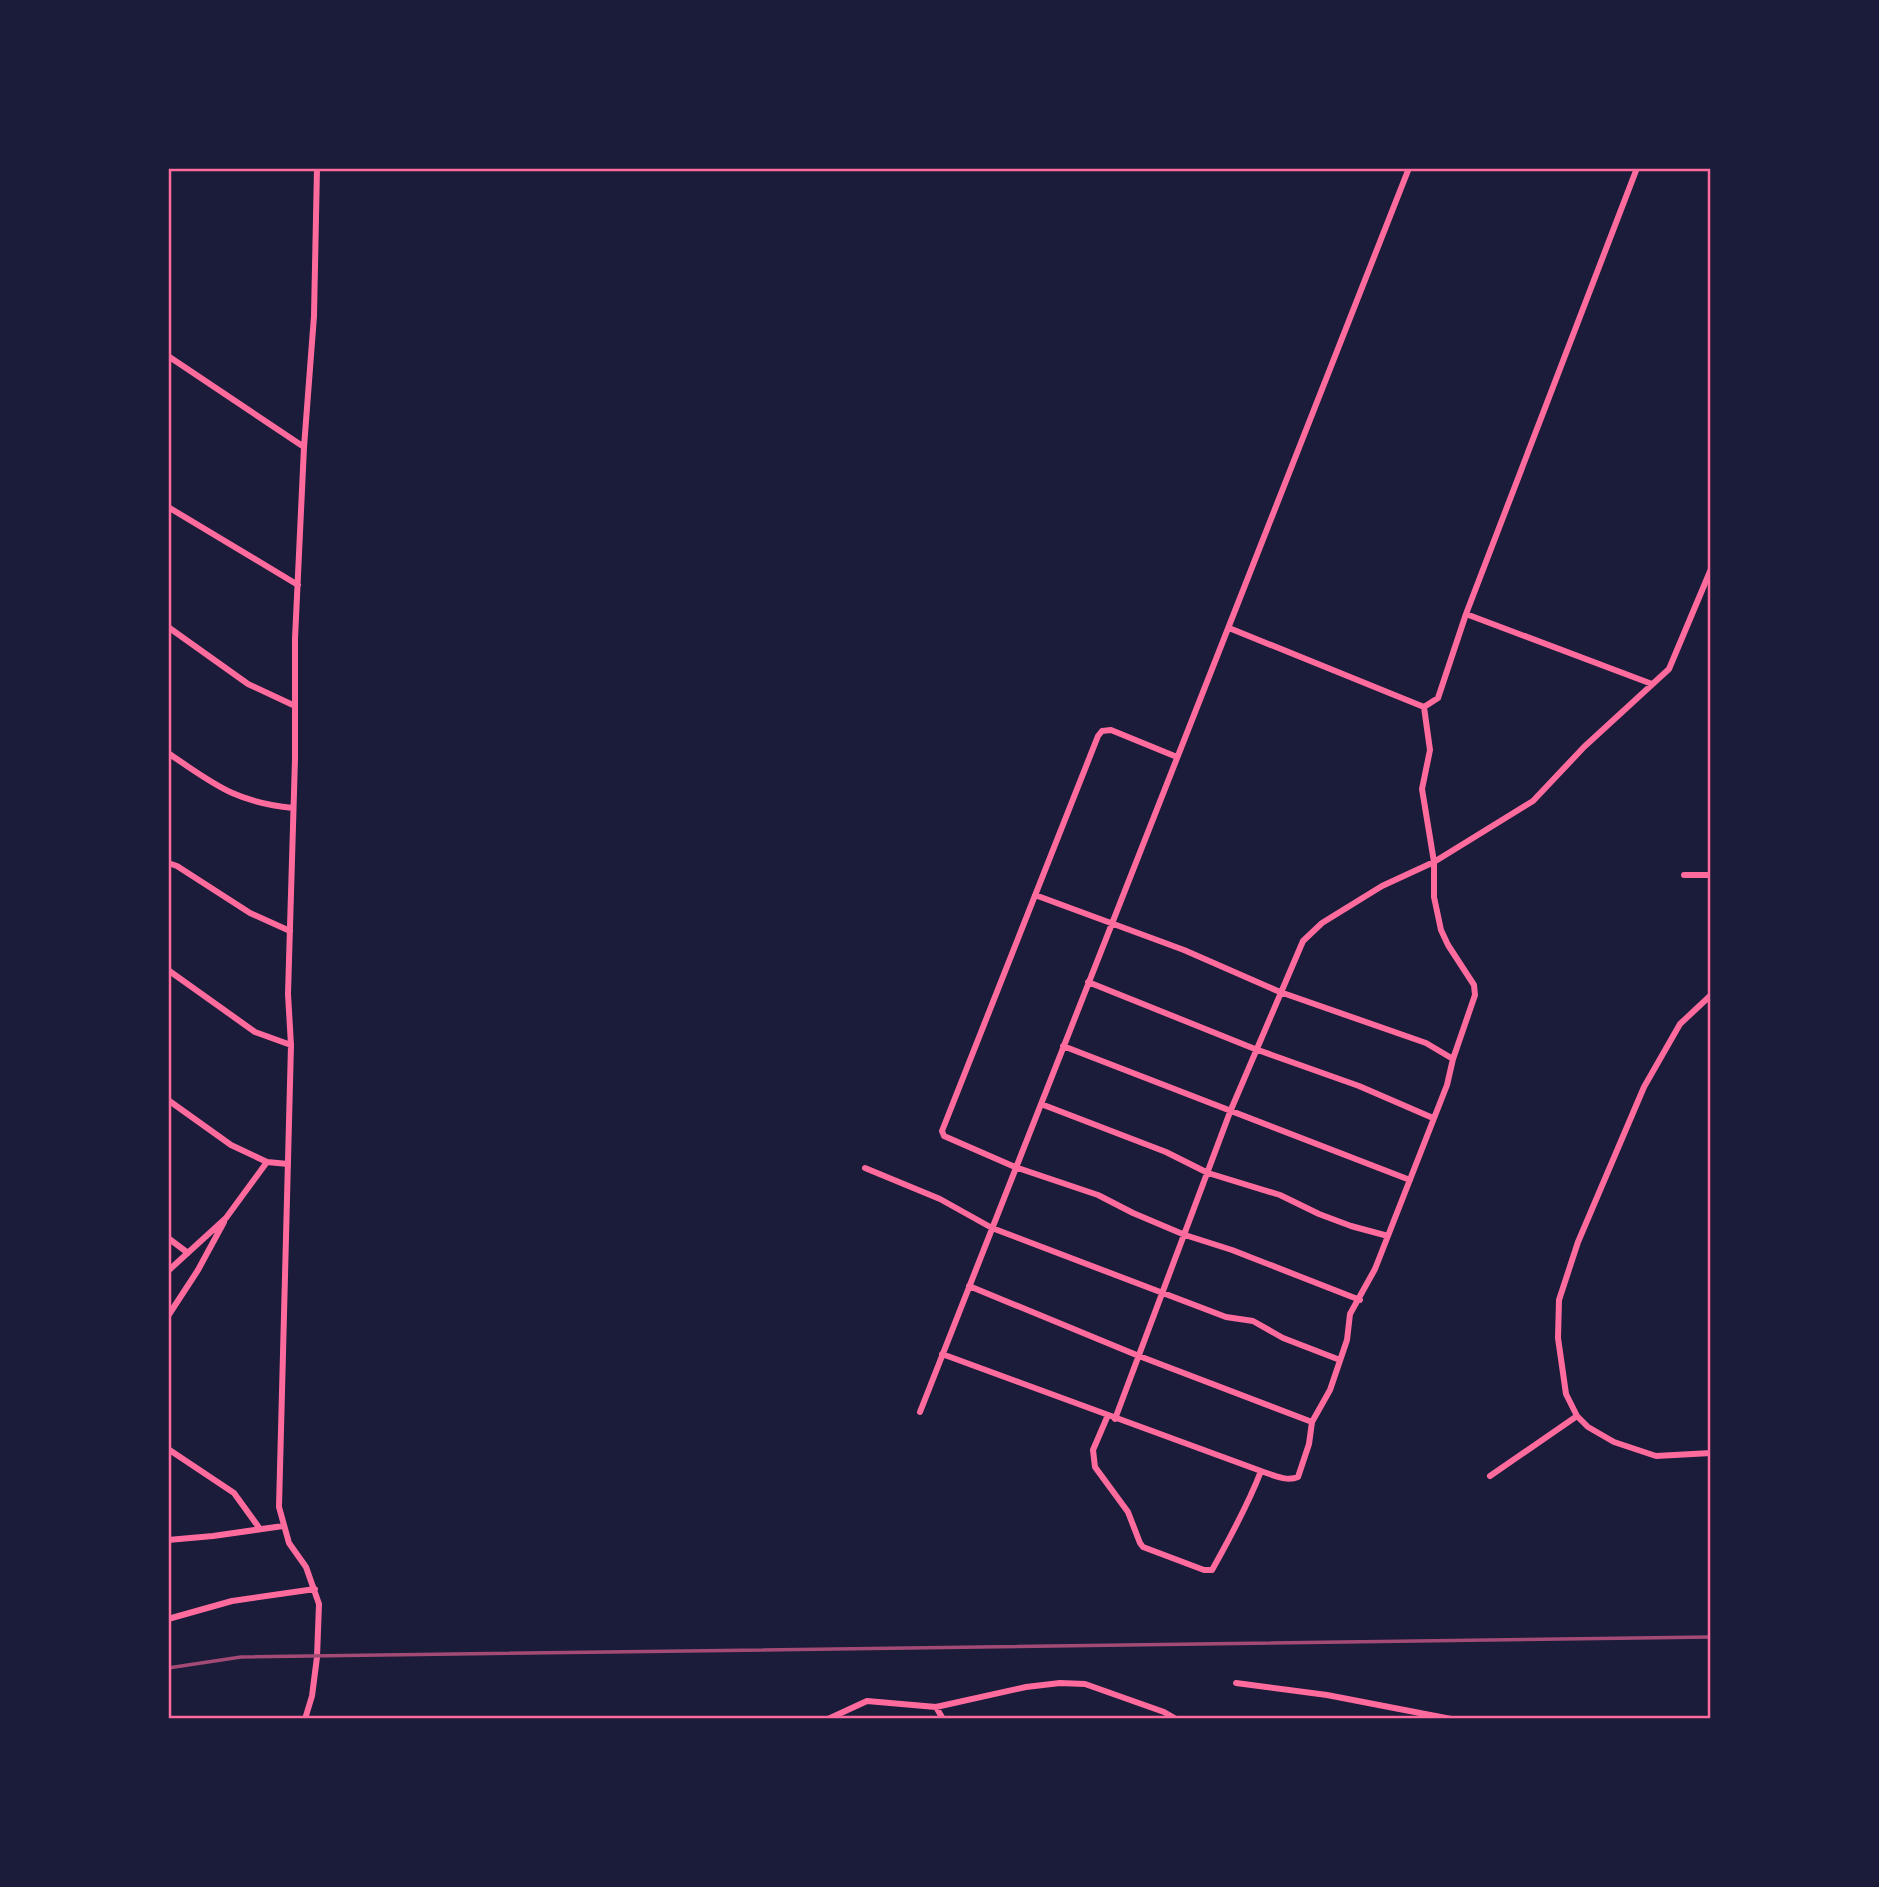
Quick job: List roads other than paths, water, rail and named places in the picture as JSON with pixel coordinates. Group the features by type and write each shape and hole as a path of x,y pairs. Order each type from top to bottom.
{"street":[{"path":"305,1719 312,1696 319,1604 306,1567 289,1543 279,1507 291,1045 288,994 293,705 304,447 314,316 317,168"},
{"path":"920,1412 1409,168"},
{"path":"1424,707 1438,698 1466,614 1637,168"},
{"path":"168,356 304,447"},
{"path":"168,508 298,585"},
{"path":"1261,1471 1219,1558 1212,1570 1205,1570 1143,1547 1128,1512 1095,1466 1093,1450 1139,1356 1230,1112 1303,941 1310,932 1382,886 1433,862 1533,801 1584,747 1669,668 1711,569"},
{"path":"1466,614 1652,684"},
{"path":"168,627 248,684 293,705"},
{"path":"1229,628 1424,707"},
{"path":"942,1354 1261,1471 1286,1479 1298,1477 1310,1444 1312,1422 1330,1390 1347,1340 1350,1314 1375,1269 1410,1180 1447,1085 1475,995 1474,985 1441,930 1434,898 1433,862 1422,789 1430,750 1424,707"},
{"path":"1177,757 1111,730 1102,731 942,1130 944,1136 1016,1167 1098,1195 1185,1235 1232,1250 1360,1300"},
{"path":"168,752 218,788 248,801 293,808"},
{"path":"168,863 177,866 250,913 290,931"},
{"path":"1684,875 1711,875"},
{"path":"1035,895 1195,954 1280,992 1426,1043 1453,1059"},
{"path":"168,970 255,1032 291,1045"},
{"path":"1088,982 1255,1049 1359,1086 1433,1118"},
{"path":"1711,995 1680,1024 1644,1087 1578,1242 1559,1300 1558,1338 1566,1395 1577,1416 1588,1427 1614,1442 1656,1456 1711,1453"},
{"path":"1063,1046 1410,1180"},
{"path":"168,1100 231,1145 267,1162 288,1164"},
{"path":"1041,1104 1167,1152 1208,1172 1280,1195 1318,1214 1388,1236"},
{"path":"168,1316 226,1218 267,1162"},
{"path":"865,1168 940,1199 992,1228 1226,1317 1253,1321 1283,1338 1340,1360"},
{"path":"168,1271 226,1218"},
{"path":"168,1238 188,1253"},
{"path":"969,1286 1139,1356 1312,1422"},
{"path":"1490,1476 1577,1416"},
{"path":"168,1449 234,1493 260,1529"},
{"path":"168,1540 283,1526"},
{"path":"168,1619 232,1601 315,1588"},
{"path":"828,1719 867,1701 936,1707 1026,1687 1060,1683 1085,1684 1128,1698 1176,1719"},
{"path":"1236,1683 1326,1695 1451,1719"},
{"path":"936,1707 943,1719"}],"railway":[{"path":"168,1668 241,1657 1711,1637"}]}
